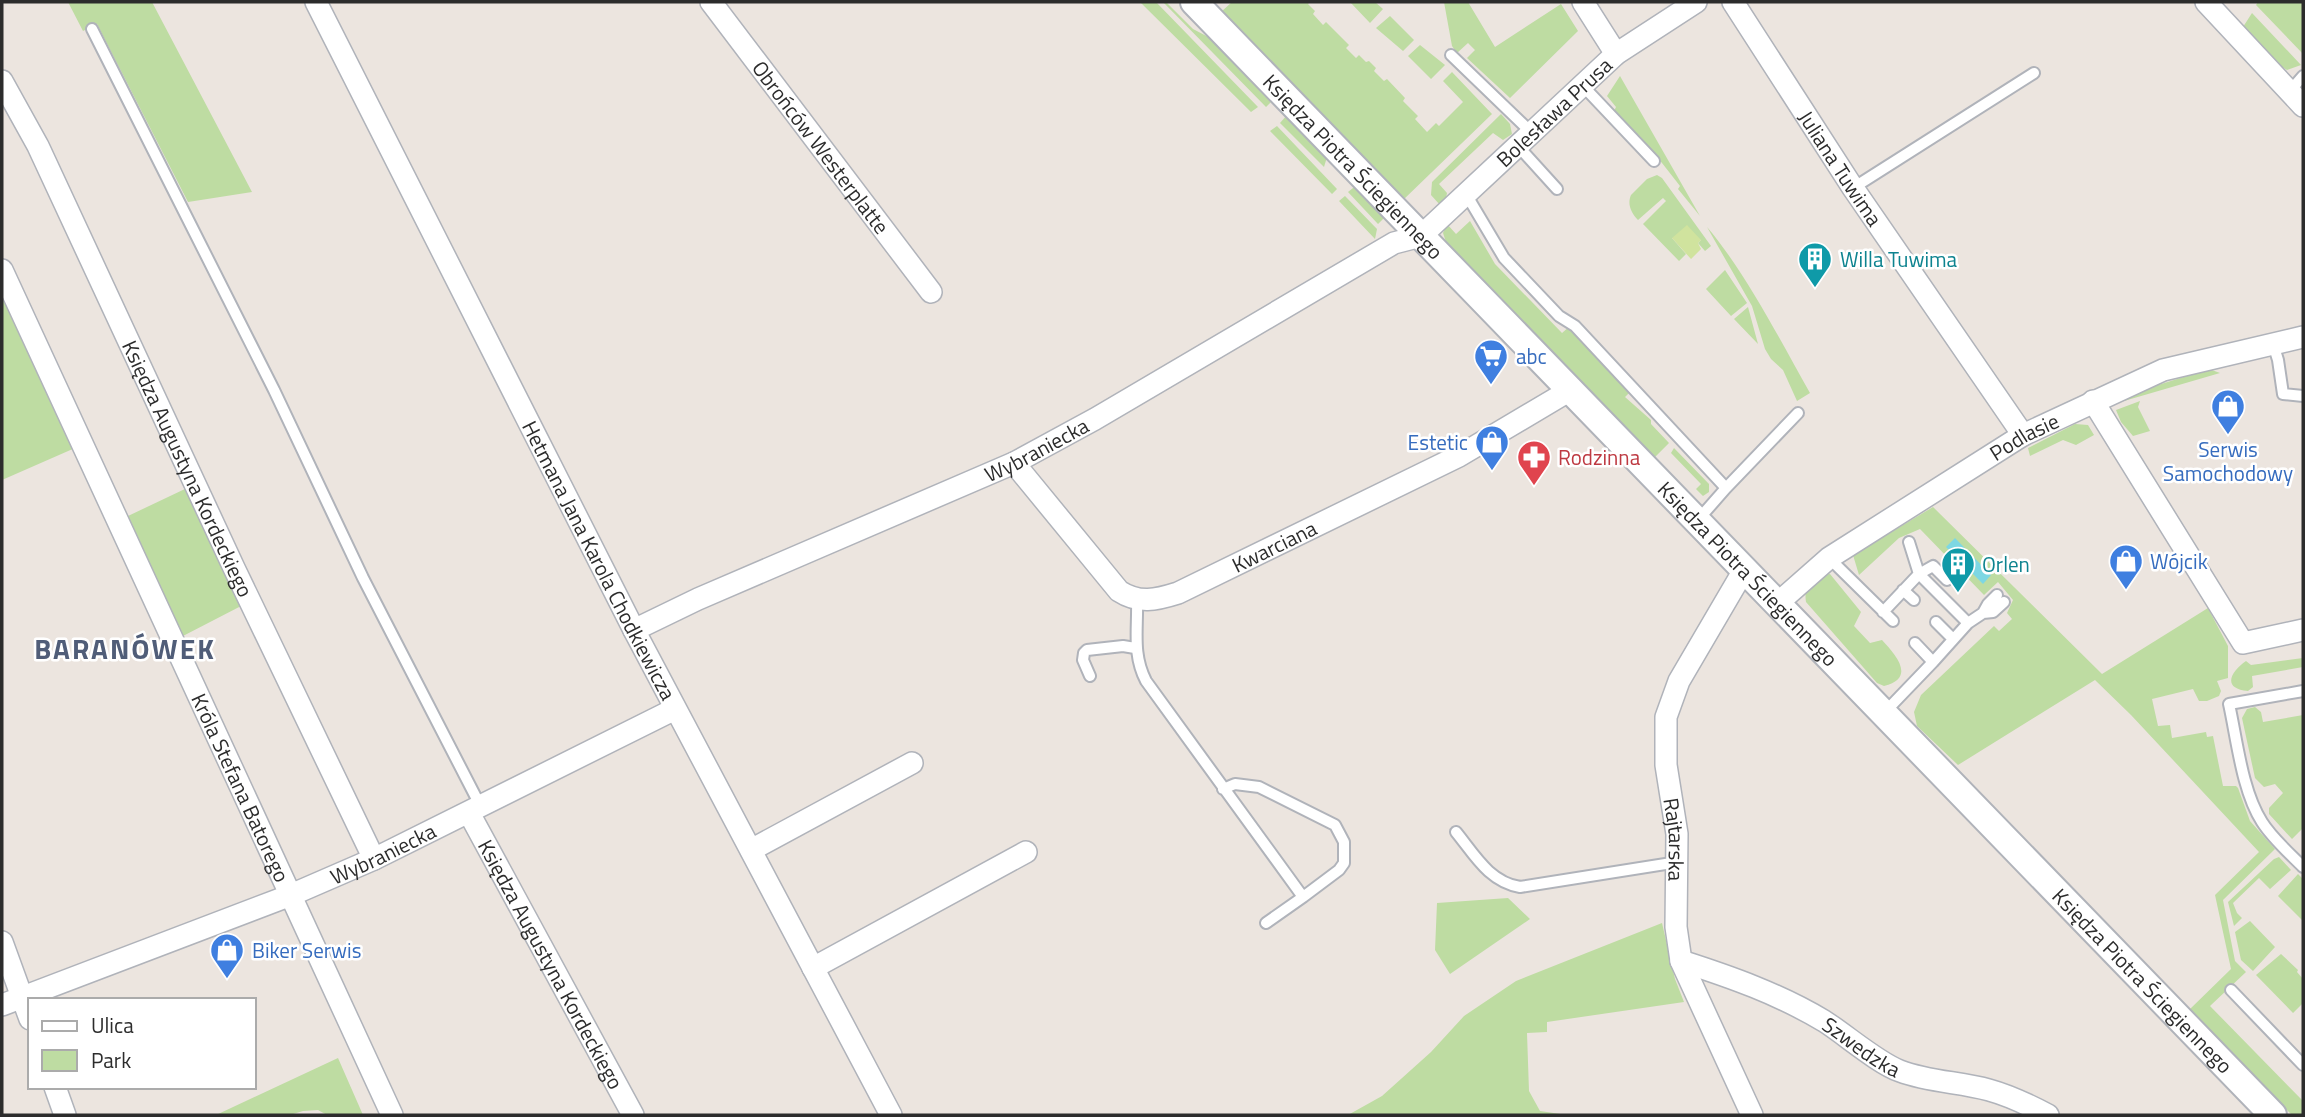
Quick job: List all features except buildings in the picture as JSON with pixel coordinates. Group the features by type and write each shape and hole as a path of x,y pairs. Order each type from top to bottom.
{"street":[{"name":"Hetmana Jana Karola Chodkiewicza","path":"316,2 634,630 891,1115"},
{"name":"Obrońców Westerplatte","path":"711,2 930,292"},
{"name":"Księdza Piotra Ściegiennego","path":"1194,2 2273,1115"},
{"path":"1583,2 1616,54"},
{"name":"Bolesława Prusa","path":"1421,236 1616,54 1696,2"},
{"name":"Juliana Tuwima","path":"1733,2 1853,188 2022,435"},
{"path":"2207,2 2299,91"},
{"name":"Księdza Augustyna Kordeckiego","path":"2,81 37,146 374,859"},
{"name":"Wybraniecka","path":"634,630 698,599 1014,463 1095,419 1394,243 1421,236"},
{"name":"Króla Stefana Batorego","path":"2,270 392,1115"},
{"name":"Podlasie","path":"1778,603 1829,558 2022,435 2162,370 2303,337"},
{"name":"Kwarciana","path":"1136,600 1170,596 1224,571 1459,456 1572,389"},
{"path":"2093,401 2243,643 2303,630"},
{"path":"1014,463 1119,591 1136,600"},
{"name":"Rajtarska","path":"1744,570 1679,681 1666,718 1666,765 1677,834 1676,927 1681,961 1752,1115"},
{"name":"Wybraniecka","path":"12,1001 291,895 374,859 675,709"},
{"path":"751,850 912,762"},
{"name":"Księdza Augustyna Kordeckiego","path":"475,810 633,1115"},
{"path":"813,968 1026,852"},
{"path":"2,942 12,1001 28,1017"},
{"name":"Szwedzka","path":"1681,961 1783,998 1825,1021 1899,1071 1988,1090 2021,1100 2048,1115"},
{"path":"56,1089 65,1115"}],"lane":[{"path":"92,29 257,355 475,810"},
{"path":"1451,55 1525,139 1557,189"},
{"path":"1853,188 2035,73"},
{"path":"1583,86 1654,161"},
{"path":"1466,194 1504,258 1559,317 1575,326 1726,488"},
{"path":"2273,344 2283,394 2303,396"},
{"path":"1697,521 1798,413"},
{"path":"1909,542 1919,575 1976,618"},
{"path":"1829,558 1893,621"},
{"path":"1883,612 1919,575 1933,566 1947,580"},
{"path":"1903,590 1914,600"},
{"path":"1884,713 1988,604 2001,599"},
{"path":"1136,600 1135,648 1138,667 1303,897"},
{"path":"1971,605 1976,618"},
{"path":"1936,622 1953,639"},
{"path":"1915,643 1933,662"},
{"path":"1090,676 1083,660 1087,650 1123,646 1135,648"},
{"path":"2303,691 2229,704 2247,782 2262,823 2303,867"},
{"path":"1223,789 1235,784 1259,787 1335,825 1344,842 1344,863 1339,870 1266,923"},
{"path":"1455,832 1497,880 1520,887 1678,862"},
{"path":"2231,990 2303,1065"}],"green space":[{"path":"68,2 152,2 252,192 188,202 97,24 83,31"},
{"path":"1156,2 1258,107 1251,112 1141,3"},
{"path":"1163,2 1193,29 1216,41 1274,99 1266,107"},
{"path":"1232,2 1310,2 1308,4 1315,11 1313,14 1323,25 1326,22 1349,45 1346,48 1356,58 1359,55 1366,62 1369,61 1376,68 1374,71 1384,81 1387,79 1405,98 1403,101 1418,116 1415,119 1427,132 1436,123 1439,126 1463,102 1443,81 1452,72 1492,114 1402,201 1221,12"},
{"path":"1350,2 1375,2 1383,9 1370,23"},
{"path":"1444,2 1468,2 1495,47 1561,4 1578,31 1510,98 1467,58 1475,50 1468,43 1457,53 1452,46"},
{"path":"2258,2 2303,2 2303,54 2256,5"},
{"path":"2252,13 2301,65 2287,70 2276,63 2243,27"},
{"path":"1390,16 1414,40 1403,51 1376,28"},
{"path":"1420,45 1445,65 1431,79 1408,56"},
{"path":"1620,76 1700,216 1678,189 1680,186 1662,163 1614,111 1616,107 1607,96"},
{"path":"1501,114 1510,124 1512,134 1503,140 1493,133 1439,184 1447,193 1440,205 1431,195 1432,182"},
{"path":"1287,115 1327,157 1324,167 1280,123"},
{"path":"1277,126 1337,189 1332,194 1270,131"},
{"path":"1657,175 1662,178 1711,246 1705,251 1698,243 1701,240 1672,238 1686,254 1679,261 1643,224 1666,201 1663,198 1638,220 1633,214 1631,195 1647,179"},
{"path":"1359,188 1385,217 1378,224 1348,192"},
{"path":"1345,196 1377,229 1375,239 1339,201"},
{"path":"1470,221 1495,264 1562,333 1570,326 1632,390 1625,397 1651,420 1651,424 1669,443 1654,458 1447,245 1443,233 1447,224 1456,234"},
{"path":"1687,225 1701,240 1698,243 1701,249 1691,259 1672,238"},
{"path":"1707,227 1749,286 1810,393 1797,401 1783,370 1765,349 1752,306"},
{"path":"1725,270 1747,303 1731,316 1706,289"},
{"path":"2,288 75,448 2,480"},
{"path":"1748,307 1758,344 1734,319"},
{"path":"2209,369 2220,373 2124,401 2123,396"},
{"path":"2140,401 2138,407 2150,431 2133,436 2121,422 2116,410"},
{"path":"2075,424 2088,425 2094,435 2076,445 2063,440 2030,456 2028,448"},
{"path":"1674,448 1709,484 1709,492 1703,496 1696,489 1701,484 1671,453"},
{"path":"187,488 243,605 183,636 128,516"},
{"path":"1933,507 2102,674 2208,608 2228,646 2228,678 2217,681 2221,691 2219,696 2199,701 2193,689 2152,699 2158,726 2170,725 2172,738 2206,732 2207,737 2213,736 2223,786 2238,788 2250,821 2275,849 2223,900 2235,961 2246,972 2210,1006 2303,1101 2303,1115 2292,1115 2189,1010 2231,969 2215,895 2259,852 2131,715 2095,680 1958,765 1917,726 1914,712 1921,695 1994,626 1999,631 2012,619 2007,613 2013,600 1998,582 1984,595 1920,529 1899,538 1859,575 1853,555"},
{"path":"1830,574 1861,612 1854,626 1870,643 1882,640 1897,659 1901,672 1894,682 1884,686 1877,683 1806,602 1806,591 1811,582"},
{"path":"2303,658 2303,667 2252,676 2253,687 2248,691 2240,690 2232,684 2231,679 2236,670 2246,661 2251,665"},
{"path":"2255,707 2261,712 2263,722 2303,715 2303,828 2292,839 2269,814 2269,808 2283,793 2275,784 2264,787 2255,778 2242,718 2247,709"},
{"path":"2279,857 2291,870 2270,889 2259,878 2233,903 2242,918 2234,926 2228,902"},
{"path":"2298,874 2303,879 2303,921 2278,896"},
{"path":"1508,898 1530,919 1450,974 1435,950 1437,903"},
{"path":"2250,921 2275,947 2253,971 2241,960 2235,932"},
{"path":"1662,923 1675,979 1684,1002 1547,1022 1547,1032 1527,1033 1529,1091 1540,1111 1567,1115 1348,1115 1382,1096 1431,1052 1464,1016 1516,981"},
{"path":"2281,954 2298,970 2303,979 2303,1003 2293,1013 2256,975"},
{"path":"338,1058 363,1115 327,1115 318,1110 290,1115 216,1115"}],"water":[{"path":"1955,538 1991,575 1983,584 1946,547"}],"place":[{"name":"Willa Tuwima","path":"1815,289"},
{"name":"abc","path":"1491,386"},
{"name":"Serwis Samochodowy","path":"2228,436"},
{"name":"Estetic","path":"1492,472"},
{"name":"Rodzinna","path":"1534,487"},
{"name":"Wójcik","path":"2126,591"},
{"name":"Orlen","path":"1958,594"},
{"name":"Biker Serwis","path":"227,980"}],"district":[{"name":"BARANÓWEK","path":"125,648"}]}
